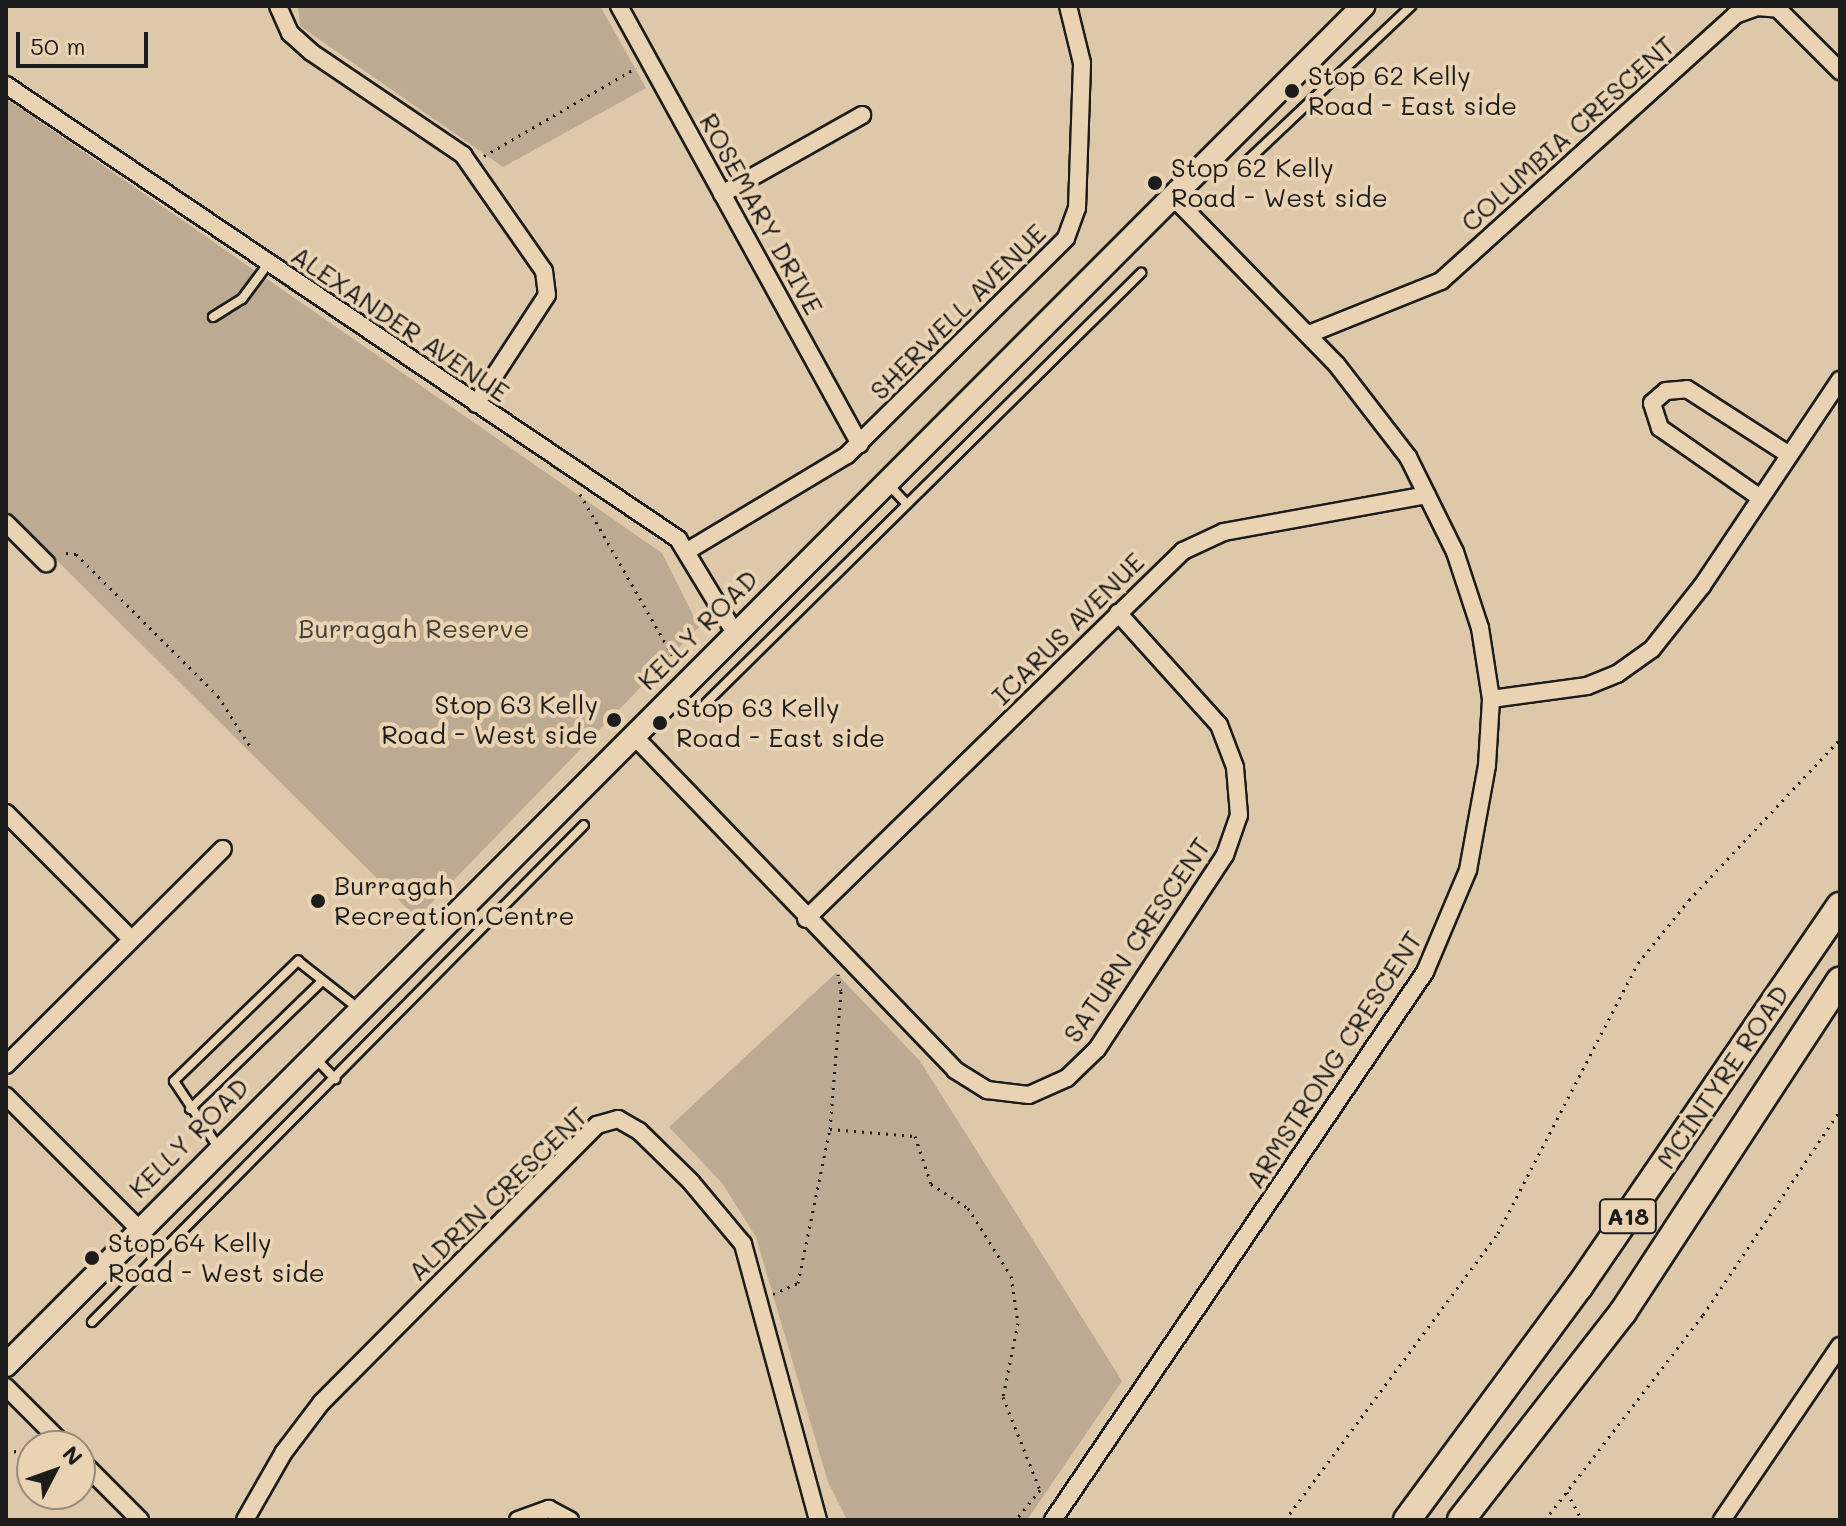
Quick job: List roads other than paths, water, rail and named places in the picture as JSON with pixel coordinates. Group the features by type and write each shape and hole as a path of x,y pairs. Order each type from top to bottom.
{"main road":[{"name":"MCINTYRE ROAD","path":"1407,1520 1579,1287 1840,906"},
{"name":"MCINTYRE ROAD","path":"1461,1520 1623,1312 1840,981"}],"street":[{"path":"278,6 300,43 451,145 470,164 538,261 548,288 476,404"},
{"name":"ROSEMARY DRIVE","path":"619,6 860,444"},
{"name":"SHERWELL AVENUE","path":"689,550 860,444 1051,255 1071,230 1077,208 1082,63 1068,6"},
{"name":"KELLY ROAD","path":"6,1365 218,1147 1363,6"},
{"name":"COLUMBIA CRESCENT","path":"1309,334 1441,281 1746,9 1778,9 1840,71"},
{"name":"ALEXANDER AVENUE","path":"6,85 689,550 735,633"},
{"path":"722,194 862,115"},
{"name":"ARMSTRONG CRESCENT","path":"1053,1520 1352,1083 1438,948 1474,842 1491,699 1470,593 1427,495 1372,406 1309,334 1171,195"},
{"path":"1491,699 1587,686 1632,666 1684,610 1840,380"},
{"path":"1759,497 1660,428 1652,403 1666,391 1687,389 1788,454"},
{"name":"ICARUS AVENUE","path":"806,919 1183,551 1209,537 1427,495"},
{"path":"6,523 46,563"},
{"name":"SATURN CRESCENT","path":"633,735 806,919 955,1070 987,1090 1014,1096 1041,1091 1067,1078 1097,1049 1225,855 1239,815 1235,767 1219,725 1118,613"},
{"path":"6,813 131,939"},
{"path":"6,1065 223,849"},
{"path":"6,1096 138,1228"},
{"name":"ALDRIN CRESCENT","path":"245,1520 306,1420 606,1120 618,1119 639,1131 715,1208 743,1244 818,1520"},
{"path":"1722,1520 1840,1346"},
{"path":"6,1387 49,1430"},
{"path":"96,1476 140,1520"},
{"path":"518,1520 549,1509 570,1520"}],"lane":[{"path":"1242,166 1411,6"},
{"path":"213,317 242,299 268,264"},
{"path":"706,703 1141,273"},
{"path":"885,481 907,504"},
{"path":"92,1322 584,825"},
{"path":"218,1147 174,1081 298,961 320,983 359,1009"},
{"path":"190,1109 320,983"},
{"path":"312,1055 335,1079"}],"place":[{"name":"Stop 62 Kelly Road - East side","path":"1292,91"},
{"name":"Stop 62 Kelly Road - West side","path":"1155,183"},
{"name":"Stop 63 Kelly Road - West side","path":"614,720"},
{"name":"Stop 63 Kelly Road - East side","path":"660,723"},
{"name":"Burragah Recreation Centre","path":"318,901"},
{"name":"Stop 64 Kelly Road - West side","path":"92,1258"}],"park label":[{"name":"Burragah Reserve","path":"414,629"}]}
